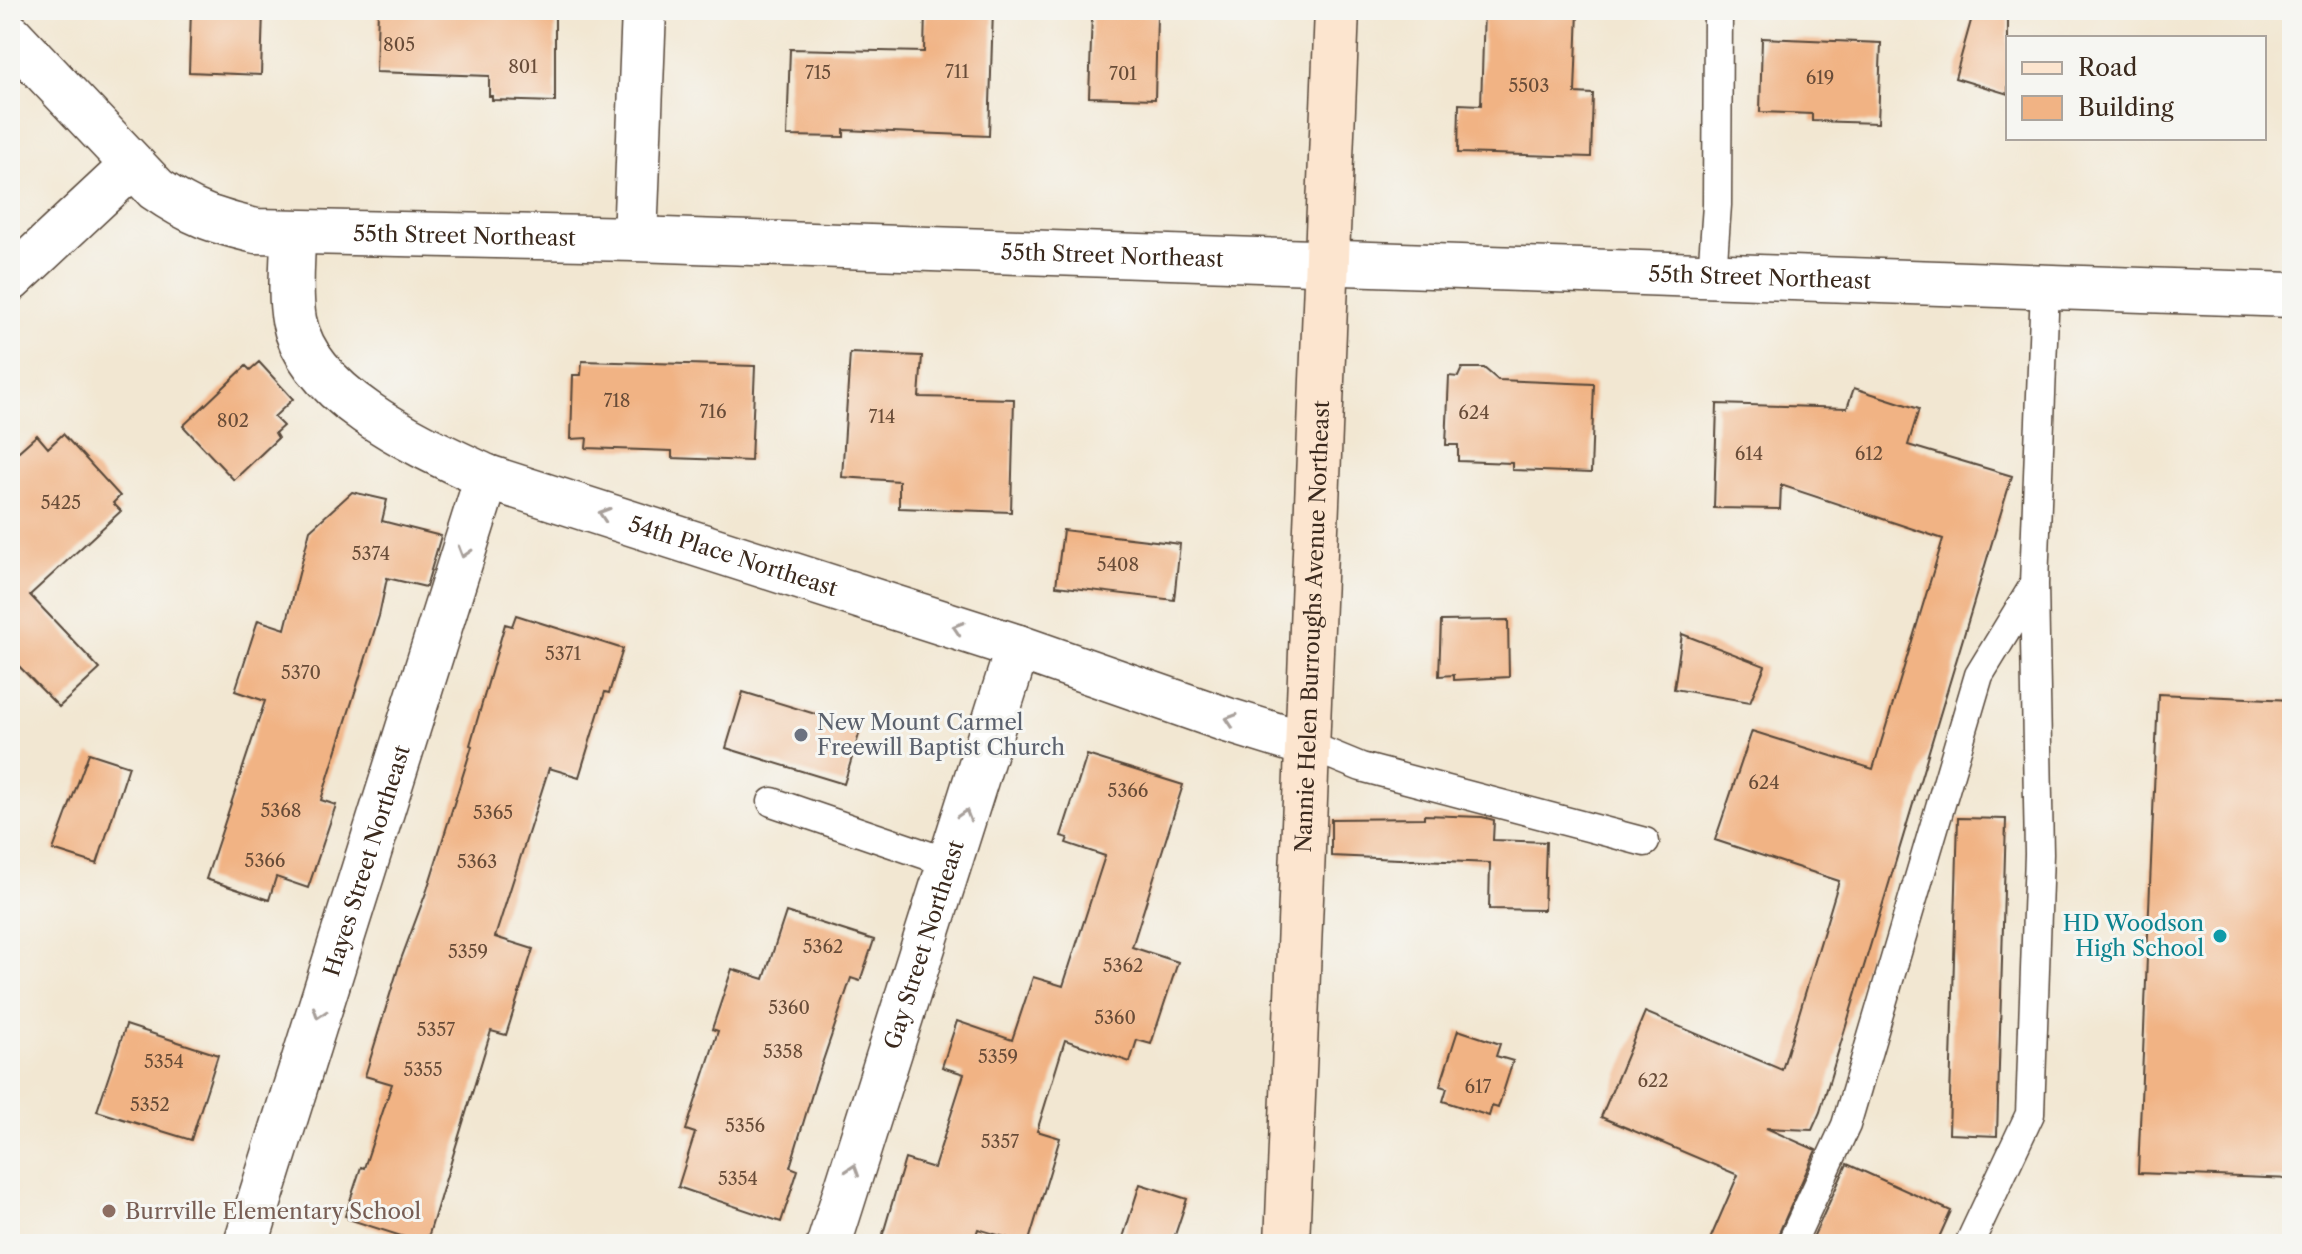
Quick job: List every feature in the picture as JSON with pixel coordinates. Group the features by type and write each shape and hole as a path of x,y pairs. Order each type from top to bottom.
{"main road":[{"name":"Nannie Helen Burroughs Avenue Northeast","path":"1287,1244 1337,10"}],"street":[{"path":"635,239 644,10"},
{"name":"55th Street Northeast","path":"10,35 156,189 208,219 256,231 635,239 2292,295"},
{"path":"10,280 132,166"},
{"name":"54th Place Northeast","path":"293,234 294,320 300,338 311,359 340,391 387,429 487,477 1018,647 1305,744"},
{"name":"Hayes Street Northeast","path":"246,1244 487,477"},
{"name":"Gay Street Northeast","path":"829,1244 1018,647"}],"lane":[{"path":"1712,275 1717,205 1718,10"},
{"path":"1969,1244 2030,1114 2039,854 2034,584 2045,286"},
{"path":"1791,1244 1846,1125 1979,675 2034,584"},
{"path":"1305,744 1361,767 1645,842"},
{"path":"772,802 950,863"}],"building":[{"path":"191,10 263,10 261,75 189,72"},
{"path":"378,10 555,10 555,102 492,100 489,96 489,76 376,72"},
{"path":"925,10 993,10 989,136 844,130 844,137 787,136 790,49 924,52"},
{"path":"1484,10 1578,10 1575,93 1593,94 1591,157 1458,153 1459,104 1481,105"},
{"path":"1974,10 2008,10 2006,93 1955,78"},
{"path":"1092,13 1157,15 1155,99 1089,97"},
{"path":"1762,38 1881,43 1878,123 1812,121 1812,114 1760,112"},
{"path":"850,353 922,356 919,397 1014,399 1011,512 899,508 899,481 842,477"},
{"path":"582,361 755,366 751,461 672,458 672,451 586,448 587,438 571,439 573,375 581,375"},
{"path":"259,362 293,399 274,417 283,426 275,433 278,438 234,480 183,426 246,366 250,370"},
{"path":"1462,368 1484,368 1498,380 1594,384 1591,473 1512,470 1512,463 1458,461 1458,445 1446,445 1449,376 1458,377"},
{"path":"1854,388 1919,409 1908,445 2012,476 1820,1112 1812,1130 1766,1128 1816,1150 1774,1244 1708,1244 1738,1175 1601,1117 1645,1012 1782,1070 1839,881 1715,840 1752,731 1873,769 1943,539 1781,485 1780,509 1714,508 1717,404 1847,408"},
{"path":"63,434 120,496 113,503 121,511 30,595 100,669 59,707 10,657 10,459 37,435 48,448"},
{"path":"352,492 387,500 382,521 441,536 426,587 387,578 379,616 321,800 336,805 308,888 276,877 269,900 206,879 265,701 235,691 258,620 285,629 310,530"},
{"path":"1063,530 1180,544 1174,600 1056,586"},
{"path":"516,615 623,649 609,693 605,692 579,777 549,768 495,937 533,949 506,1035 491,1031 426,1244 345,1216 392,1084 365,1076 472,746 505,624 512,626"},
{"path":"1508,620 1509,677 1454,680 1454,675 1439,676 1441,621"},
{"path":"1682,634 1765,666 1750,702 1674,689"},
{"path":"743,692 861,728 844,784 726,748"},
{"name":"HD Woodson High School","path":"2158,694 2292,700 2292,1179 2138,1173"},
{"path":"89,753 129,766 97,864 53,850"},
{"path":"1087,755 1183,785 1132,947 1178,962 1151,1044 1137,1040 1130,1062 1065,1040 1037,1131 1060,1138 1028,1244 978,1229 973,1244 880,1244 905,1159 934,1168 964,1074 942,1067 957,1021 1012,1040 1033,977 1063,986 1105,856 1066,843 1068,838 1061,836"},
{"path":"1424,815 1482,817 1494,820 1493,840 1546,842 1544,910 1489,909 1490,863 1331,856 1331,819 1424,818"},
{"path":"1958,818 2006,819 1997,1136 1949,1134"},
{"path":"786,912 874,940 860,981 851,978 815,1084 790,1167 798,1170 781,1222 678,1187 695,1133 686,1130 718,1031 712,1029 732,969 764,979"},
{"path":"126,1025 218,1055 191,1140 97,1111"},
{"path":"1458,1030 1500,1044 1496,1056 1513,1061 1498,1108 1492,1106 1489,1116 1443,1101 1447,1088 1440,1086"},
{"path":"1847,1164 1951,1211 1936,1244 1810,1244"},
{"path":"1140,1184 1187,1199 1172,1244 1121,1244"}],"place":[{"name":"New Mount Carmel Freewill Baptist Church","path":"801,735"},
{"name":"HD Woodson High School","path":"2220,936"},
{"name":"Burrville Elementary School","path":"109,1211"}]}
